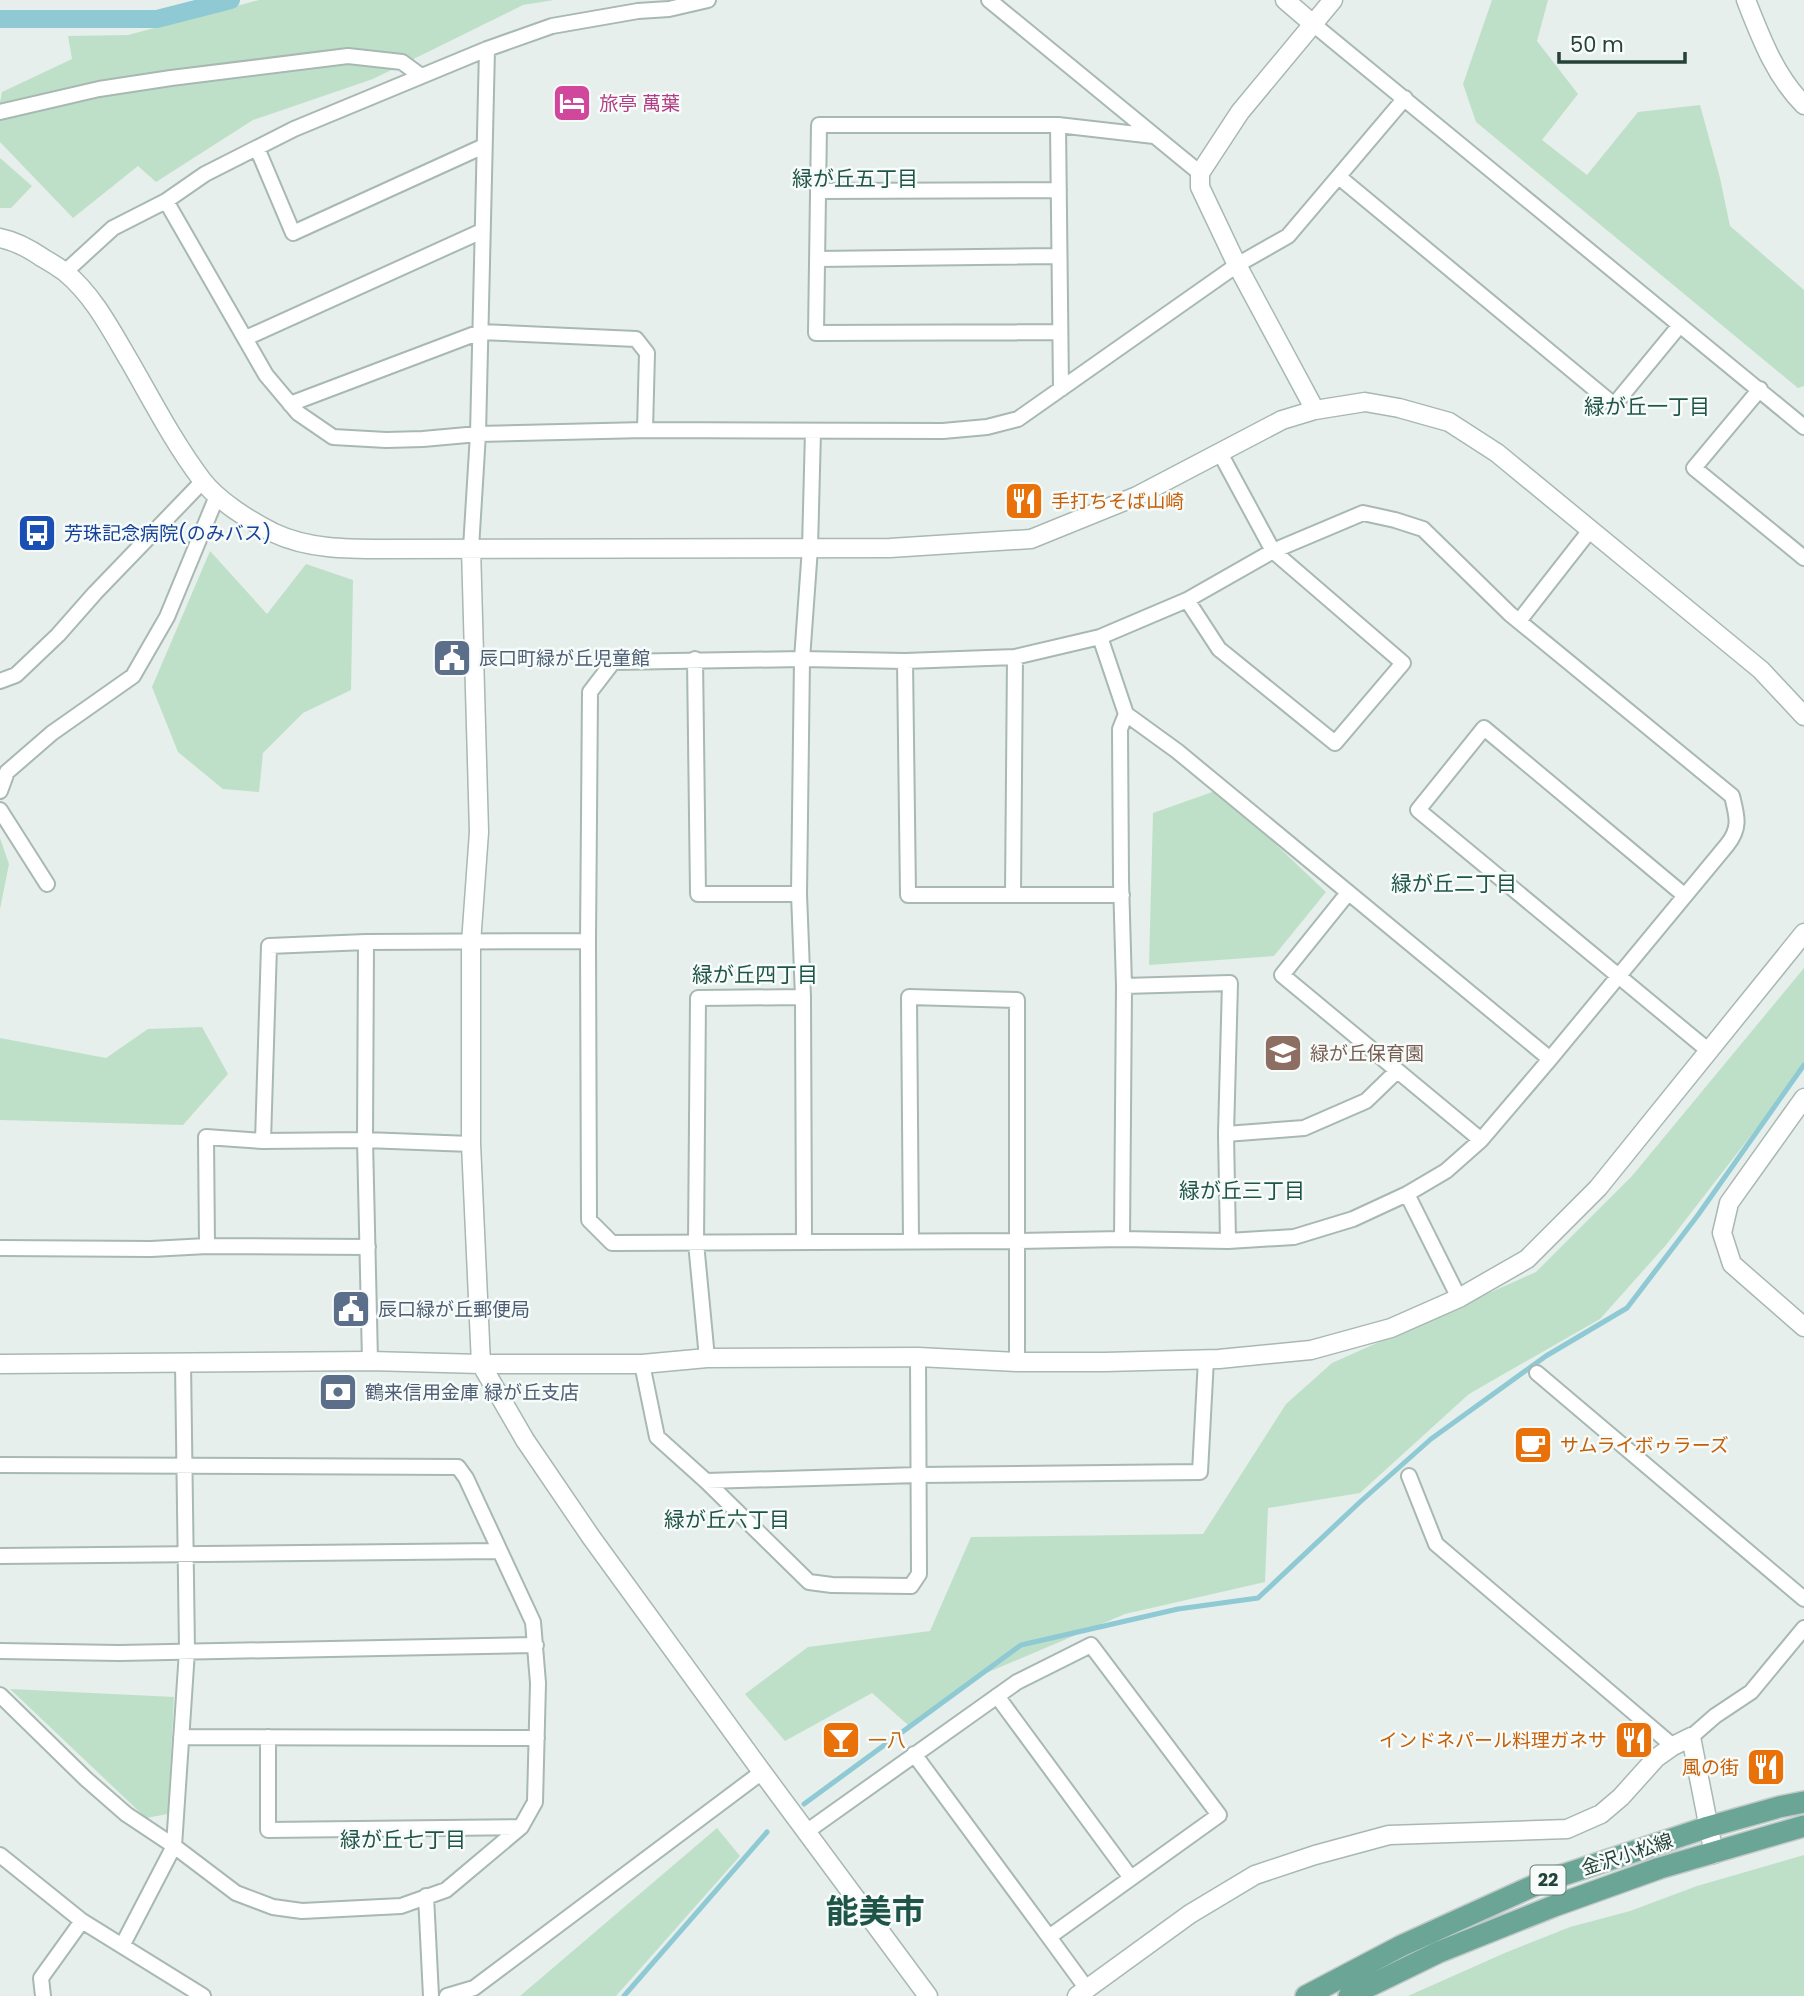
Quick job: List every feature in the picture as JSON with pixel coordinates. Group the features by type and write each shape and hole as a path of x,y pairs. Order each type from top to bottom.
{"main road":[{"name":"金沢小松線","path":"1306,1996 1401,1946 1542,1882 1708,1827 1804,1802"},
{"name":"金沢小松線","path":"1349,1996 1439,1952 1554,1906 1660,1868 1804,1826"}],"street":[{"path":"65,272 114,228 166,201 205,174 294,129 487,48 552,26 638,11 669,9 708,0"},
{"path":"989,0 1200,173"},
{"path":"1285,0 1804,426"},
{"path":"1315,410 1237,265 1200,187 1200,173 1241,112 1333,0"},
{"path":"1746,0 1773,65 1791,92 1804,105"},
{"path":"487,48 478,434 471,548 478,832 471,943 471,1144 481,1364 525,1440 584,1526 928,1996"},
{"path":"0,112 99,89 348,57 402,62 421,76"},
{"path":"166,201 267,374 298,413 333,437 386,440 478,434 645,430 943,432 987,427 1018,419 1237,265 1288,236 1405,98"},
{"path":"1060,332 816,333 819,125 1058,125 1154,135"},
{"path":"1058,125 1060,389"},
{"path":"257,148 293,233 484,146"},
{"path":"1339,177 1614,405 1681,325"},
{"path":"818,191 1059,190"},
{"path":"246,338 482,230"},
{"path":"0,238 33,251 65,272 87,294 104,317 171,432 203,481 217,496 231,508 275,533 311,545 344,549 890,548 1031,539 1137,496 1282,420 1315,410 1365,402 1449,422 1497,453 1761,670 1804,716"},
{"path":"817,259 1059,256"},
{"path":"290,404 480,332 636,339 647,352 645,430"},
{"path":"1760,389 1694,468 1804,558"},
{"path":"804,1242 803,997 799,894 802,659 810,548 813,431"},
{"path":"1187,600 1219,649 1335,743 1403,663 1273,551 1220,453"},
{"path":"0,681 16,675 58,635 203,481"},
{"path":"0,791 7,772 52,733 133,676 167,617 217,496"},
{"path":"1363,513 1423,529 1519,621 1731,796 1738,818 1734,836 1481,1140 1446,1171 1407,1194 1353,1219 1294,1237 1228,1241 1122,1239 612,1243 589,1220 588,941 590,692 613,662 695,659 905,661 1015,657 1100,637 1187,600 1273,551 1363,513"},
{"path":"1519,621 1591,529"},
{"path":"1100,637 1126,714 1178,751 1550,1059"},
{"path":"1013,895 1015,657"},
{"path":"695,659 698,894 799,894"},
{"path":"905,661 908,895 1122,895"},
{"path":"1122,1239 1124,986 1120,729 1126,714"},
{"path":"1684,895 1484,728 1418,810 1709,1051"},
{"path":"0,810 47,884"},
{"path":"1348,893 1282,975 1481,1140"},
{"path":"0,1364 370,1361 642,1364 707,1358 918,1357 1017,1363 1206,1359 1311,1350 1391,1328 1459,1298 1527,1259 1598,1188 1804,933"},
{"path":"263,1141 269,946 366,942 588,941"},
{"path":"366,942 365,1140 370,1361"},
{"path":"1124,986 1230,983 1226,1134 1228,1241"},
{"path":"707,1358 696,1243 698,998 803,997"},
{"path":"911,1241 909,997 1017,1000 1017,1363"},
{"path":"1226,1134 1304,1128 1366,1101 1397,1071"},
{"path":"1804,1098 1729,1203 1722,1233 1732,1264 1804,1327"},
{"path":"207,1246 206,1137 263,1141 365,1140 471,1144"},
{"path":"1407,1194 1459,1298"},
{"path":"0,1248 368,1247"},
{"path":"642,1364 657,1437 706,1481 808,1582 911,1586 919,1574 918,1357"},
{"path":"706,1481 919,1475 1200,1472 1206,1359"},
{"path":"122,1946 174,1846 187,1651 183,1363"},
{"path":"1537,1373 1804,1599"},
{"path":"0,1465 458,1467 466,1478 533,1622 538,1683 535,1802 521,1827 446,1890 401,1906 302,1911 274,1908 236,1893 126,1814 0,1695"},
{"path":"1409,1476 1436,1544 1673,1746"},
{"path":"0,1556 500,1551"},
{"path":"914,1754 1049,1937 1082,1992 1190,1914 1255,1875 1389,1835 1567,1829 1601,1814 1621,1797 1656,1758 1690,1737 1751,1692 1804,1628"},
{"path":"0,1651 118,1653 536,1645"},
{"path":"806,1832 1017,1682 1091,1645 1219,1815 1049,1937"},
{"path":"997,1696 1131,1878"},
{"path":"181,1737 537,1738"},
{"path":"268,1737 268,1830 521,1827"},
{"path":"1690,1737 1714,1854"},
{"path":"447,1996 474,1988 762,1772"},
{"path":"0,1854 82,1921 203,1996"},
{"path":"426,1896 431,1996"},
{"path":"43,1996 41,1978 82,1921"}],"green space":[{"path":"259,0 554,0 523,5 373,79 253,120 156,182 138,166 73,218 0,142 2,92 72,59 68,36 128,35"},
{"path":"1492,0 1548,0 1537,41 1578,94 1542,140 1587,175 1638,112 1700,105 1730,226 1804,290 1804,386 1798,388 1476,122 1463,84"},
{"path":"0,158 32,186 11,208 0,208"},
{"path":"210,551 267,614 306,564 353,580 351,690 303,713 263,753 259,792 223,789 178,752 152,687"},
{"path":"1218,790 1326,892 1274,956 1149,965 1153,813"},
{"path":"0,838 9,864 0,909"},
{"path":"1804,968 1804,1067 1666,1245 1600,1319 1469,1394 1360,1493 1268,1508 1265,1582 1125,1614 984,1674 908,1725 872,1693 785,1741 745,1694 808,1647 930,1631 971,1537 1203,1534 1286,1404 1332,1363 1536,1272 1632,1176"},
{"path":"202,1027 228,1074 183,1125 0,1120 0,1038 106,1058 148,1029"},
{"path":"10,1689 174,1697 168,1814 146,1818"},
{"path":"717,1828 740,1856 616,1996 520,1996"},
{"path":"1804,1855 1804,1996 1408,1996 1570,1927 1630,1911 1697,1886"}],"waterway":[{"path":"0,19 157,19 231,0"},
{"path":"804,1804 1021,1645 1178,1609 1258,1598 1431,1439 1546,1356 1627,1308 1698,1215 1804,1065"},
{"path":"624,1996 767,1832"}],"place":[{"name":"旅亭 萬葉","path":"572,103"},
{"name":"手打ちそば山崎","path":"1024,501"},
{"name":"芳珠記念病院(のみバス)","path":"37,533"},
{"name":"辰口町緑が丘児童館","path":"452,658"},
{"name":"緑が丘保育園","path":"1283,1053"},
{"name":"辰口緑が丘郵便局","path":"351,1309"},
{"name":"鶴来信用金庫 緑が丘支店","path":"338,1392"},
{"name":"サムライボゥラーズ","path":"1533,1445"},
{"name":"一八","path":"841,1740"},
{"name":"インドネパール料理ガネサ","path":"1634,1740"},
{"name":"風の街","path":"1766,1767"}],"district":[{"name":"緑が丘五丁目","path":"855,179"},
{"name":"緑が丘一丁目","path":"1647,407"},
{"name":"緑が丘二丁目","path":"1454,884"},
{"name":"緑が丘四丁目","path":"755,975"},
{"name":"緑が丘三丁目","path":"1242,1191"},
{"name":"緑が丘六丁目","path":"727,1520"},
{"name":"緑が丘七丁目","path":"403,1840"},
{"name":"能美市","path":"875,1911"}]}
